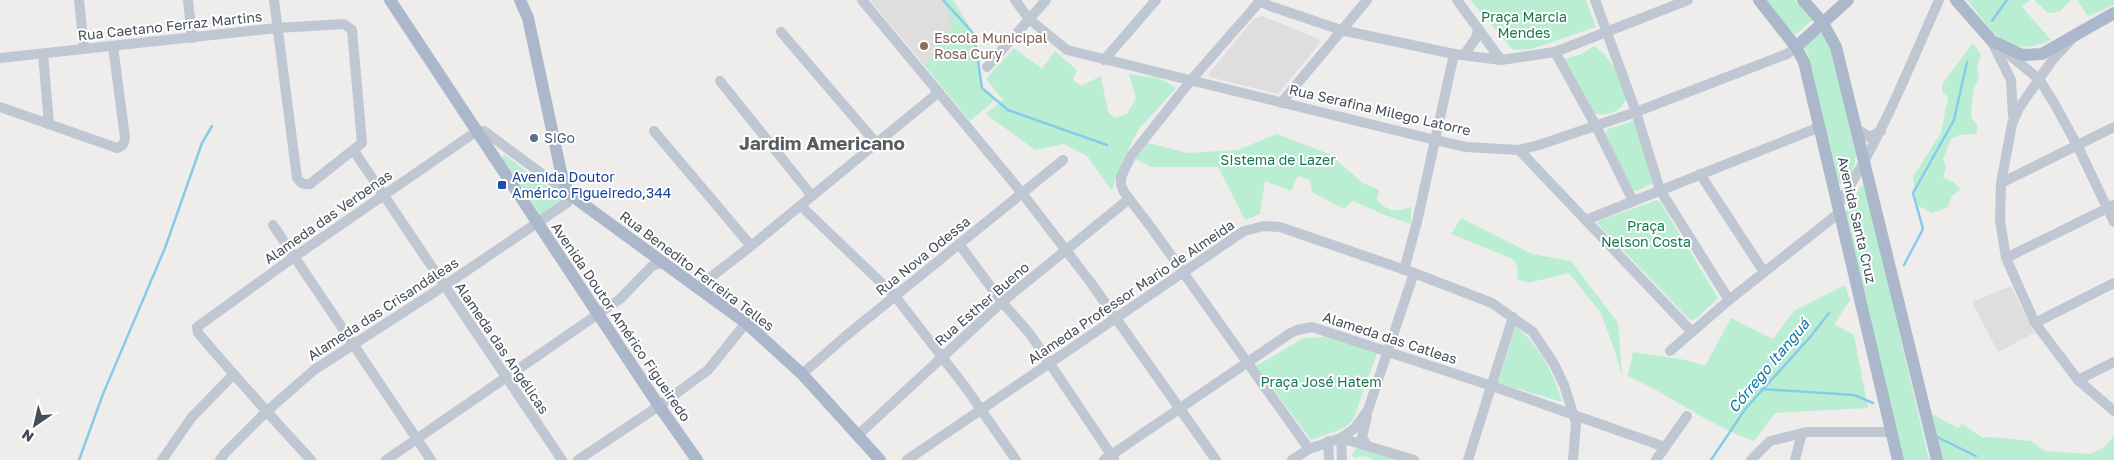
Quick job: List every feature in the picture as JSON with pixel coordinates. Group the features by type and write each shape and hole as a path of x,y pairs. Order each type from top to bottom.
{"main road":[{"name":"Avenida Doutor Américo Figueiredo","path":"390,0 659,406 697,460"},
{"path":"520,0 528,18 561,172 568,193"},
{"name":"Avenida Santa Cruz","path":"1759,0 1796,47 1804,62 1898,460"},
{"name":"Avenida Santa Cruz","path":"1803,0 1823,23 1836,47 1937,460"},
{"name":"Rua Serafina Milego Latorre","path":"1796,47 1848,0"},
{"path":"1956,0 1992,41 2022,55 2042,54 2114,14"},
{"name":"Rua Benedito Ferreira Telles","path":"568,193 746,323 802,374 880,460"}],"street":[{"path":"79,0 84,49"},
{"path":"188,0 192,38"},
{"path":"274,0 297,178 302,184 310,184 354,151"},
{"path":"862,0 1022,193 1116,318 1216,460"},
{"name":"Rua Serafina Milego Latorre","path":"1016,0 1029,19 1067,50 1466,147 1519,150 1539,146 1636,112 1787,54 1796,47"},
{"path":"987,67 1046,0"},
{"path":"1104,60 1156,0"},
{"path":"1308,449 1129,199 1121,184 1121,177 1132,156 1192,79 1259,0 1341,30 1459,54 1501,60 1555,52 1688,0"},
{"path":"1281,103 1367,0"},
{"path":"1457,0 1501,60"},
{"path":"1595,0 1608,31 1636,112 1660,190 1729,300"},
{"path":"1670,351 1839,209 1881,132 1939,0"},
{"name":"Rua Caetano Ferraz Martins","path":"0,58 277,28 344,24 352,30 363,138 362,143 354,151"},
{"path":"1366,444 1362,434 1409,271 1435,140 1459,54 1476,38 1478,29"},
{"path":"781,32 877,144"},
{"path":"2012,124 2019,108 2054,58 2077,34"},
{"path":"1992,41 2039,79 2078,145 2110,206 2114,222"},
{"path":"1992,41 2011,80 2013,104 2012,124 2001,183 2000,220 2006,258 2034,323 2078,380 2114,411"},
{"path":"0,107 116,148 124,144 125,138 113,46"},
{"path":"1555,52 1596,126 1633,201"},
{"path":"43,54 49,124"},
{"path":"720,81 812,196"},
{"path":"697,288 801,206 939,92"},
{"path":"1586,220 1820,127"},
{"path":"2001,183 2114,127"},
{"path":"1857,129 1869,137 1881,132"},
{"name":"Rua Benedito Ferreira Telles","path":"477,131 484,131 568,193"},
{"name":"Alameda das Verbenas","path":"233,375 198,333 196,327 294,256 477,131"},
{"path":"654,131 751,246"},
{"path":"1519,150 1692,332"},
{"name":"Alameda das Angélicas","path":"354,151 562,460"},
{"name":"Rua Nova Odessa","path":"802,374 847,335 1063,160"},
{"path":"1700,174 1764,272"},
{"name":"Alameda das Crisandáleas","path":"220,460 266,412 314,370 565,205 569,200 568,193"},
{"name":"Rua Esther Bueno","path":"858,435 1002,302 1129,199"},
{"path":"801,206 895,296 942,357 1016,460"},
{"path":"2006,258 2110,206"},
{"path":"273,225 431,460"},
{"name":"Alameda Professor Mario de Almeida","path":"907,460 1050,364 1181,272 1244,231 1264,226 1280,227 1409,271 1492,303 1533,332 1545,349 1564,385 1576,423 1574,460"},
{"path":"959,244 1002,302 1030,334 1110,458"},
{"path":"386,460 620,299 652,266 662,262"},
{"path":"2034,323 2114,283"},
{"path":"1468,460 1513,317"},
{"path":"578,460 659,406 708,370 746,323"},
{"name":"Alameda das Catleas","path":"1110,458 1290,334 1305,328 1318,328 1666,447"},
{"path":"2078,380 2114,362"},
{"path":"162,460 192,417 233,375 311,460"},
{"path":"1292,460 1308,449 1341,438 1356,428 1368,410"},
{"path":"1656,460 1687,416"},
{"path":"1751,460 1770,441 1802,433 1891,432"},
{"path":"1795,460 1802,433"},
{"path":"1341,438 1414,460"},
{"path":"1341,438 1342,460"},
{"path":"1328,441 1329,460"},
{"path":"1342,460 1352,445 1366,444"}],"shaded area":[{"name":"Escola Municipal Rosa Cury","path":"870,0 946,0 953,26 925,66"},
{"path":"1262,16 1319,39 1321,42 1278,94 1209,77 1209,73 1254,19"},
{"path":"2011,286 2034,333 1998,352 1972,302"}],"green space":[{"path":"944,0 953,0 974,34 982,88 996,99 970,121 925,66 952,26"},
{"name":"Praça Marcia Mendes","path":"1586,0 1596,27 1531,49 1513,50 1471,1"},
{"path":"1764,0 1795,0 1813,20 1796,34 1790,31"},
{"path":"1967,0 2030,0 2022,7 2051,40 2023,47 2012,45 2002,40 1993,32"},
{"path":"2034,0 2071,0 2059,12 2048,13"},
{"path":"2077,0 2114,0 2114,5 2088,16"},
{"path":"1823,33 1830,44 1856,155 1849,178 1843,184 1838,182 1808,53 1804,47 1816,34"},
{"path":"1973,43 1981,54 1977,67 1979,77 1974,88 1971,112 1972,119 1977,125 1977,134 1959,135 1951,139 1943,159 1946,167 1943,177 1953,182 1960,189 1952,196 1948,207 1932,213 1917,205 1913,177 1941,133 1948,97 1942,92 1943,83"},
{"path":"1594,46 1611,62 1622,83 1627,98 1618,110 1610,114 1595,114 1564,59 1582,54"},
{"path":"1014,48 1042,69 1055,51 1077,70 1073,80 1081,86 1101,76 1108,112 1114,118 1127,114 1136,98 1129,74 1159,78 1176,88 1138,130 1119,169 1112,191 1087,156 1064,144 1035,150 986,114 1003,100 986,79"},
{"path":"1634,121 1653,183 1637,191 1630,188 1606,134 1608,129"},
{"name":"SIstema de Lazer","path":"1277,134 1329,154 1363,183 1379,190 1377,200 1389,209 1401,210 1411,207 1411,224 1353,201 1344,209 1312,192 1310,180 1298,176 1291,191 1265,181 1260,214 1245,220 1218,167 1151,167 1135,159 1148,143 1188,153 1238,150"},
{"path":"505,155 561,197 561,203 545,214 540,214 502,158"},
{"path":"1861,186 1865,186 1929,460 1904,460 1845,212"},
{"name":"Praça Nelson Costa","path":"1657,200 1718,298 1696,319 1691,320 1687,317 1597,223 1598,221"},
{"path":"1461,218 1532,254 1571,261 1618,323 1622,376 1601,313 1569,273 1528,283 1517,279 1518,268 1513,259 1451,234"},
{"path":"1845,285 1850,300 1834,324 1854,335 1868,408 1775,413 1754,441 1706,419 1628,376 1633,352 1686,360 1705,366 1731,318 1773,339 1794,311"},
{"path":"1516,326 1539,351 1555,381 1562,402 1498,383"},
{"name":"Praça José Hatem","path":"1326,337 1377,353 1353,420 1344,428 1311,440 1256,366 1304,338"},
{"path":"1932,414 1958,428 1962,424 1983,438 2031,441 2045,451 2091,454 2104,447 2114,436 2114,460 1943,460"},
{"path":"1361,447 1397,460 1373,460 1366,456 1354,458 1352,455 1356,448"}],"waterway":[{"path":"943,0 974,34 982,88 1008,110 1107,145"},
{"name":"Córrego Itanguá","path":"1992,21 2007,0"},
{"name":"Córrego Itanguá","path":"1904,265 1923,229 1913,193 1954,120 1967,62"},
{"path":"79,460 103,394 165,248 202,143 212,126"},
{"name":"Córrego Itanguá","path":"1711,460 1746,408 1811,336 1829,313"},
{"path":"1762,389 1854,395 1873,403"},
{"path":"1935,436 1976,456"}],"place":[{"name":"Escola Municipal Rosa Cury","path":"924,46"},
{"name":"SiGo","path":"534,138"},
{"name":"Avenida Doutor Américo Figueiredo,344","path":"502,185"}],"district":[{"name":"Jardim Americano","path":"822,143"}]}
